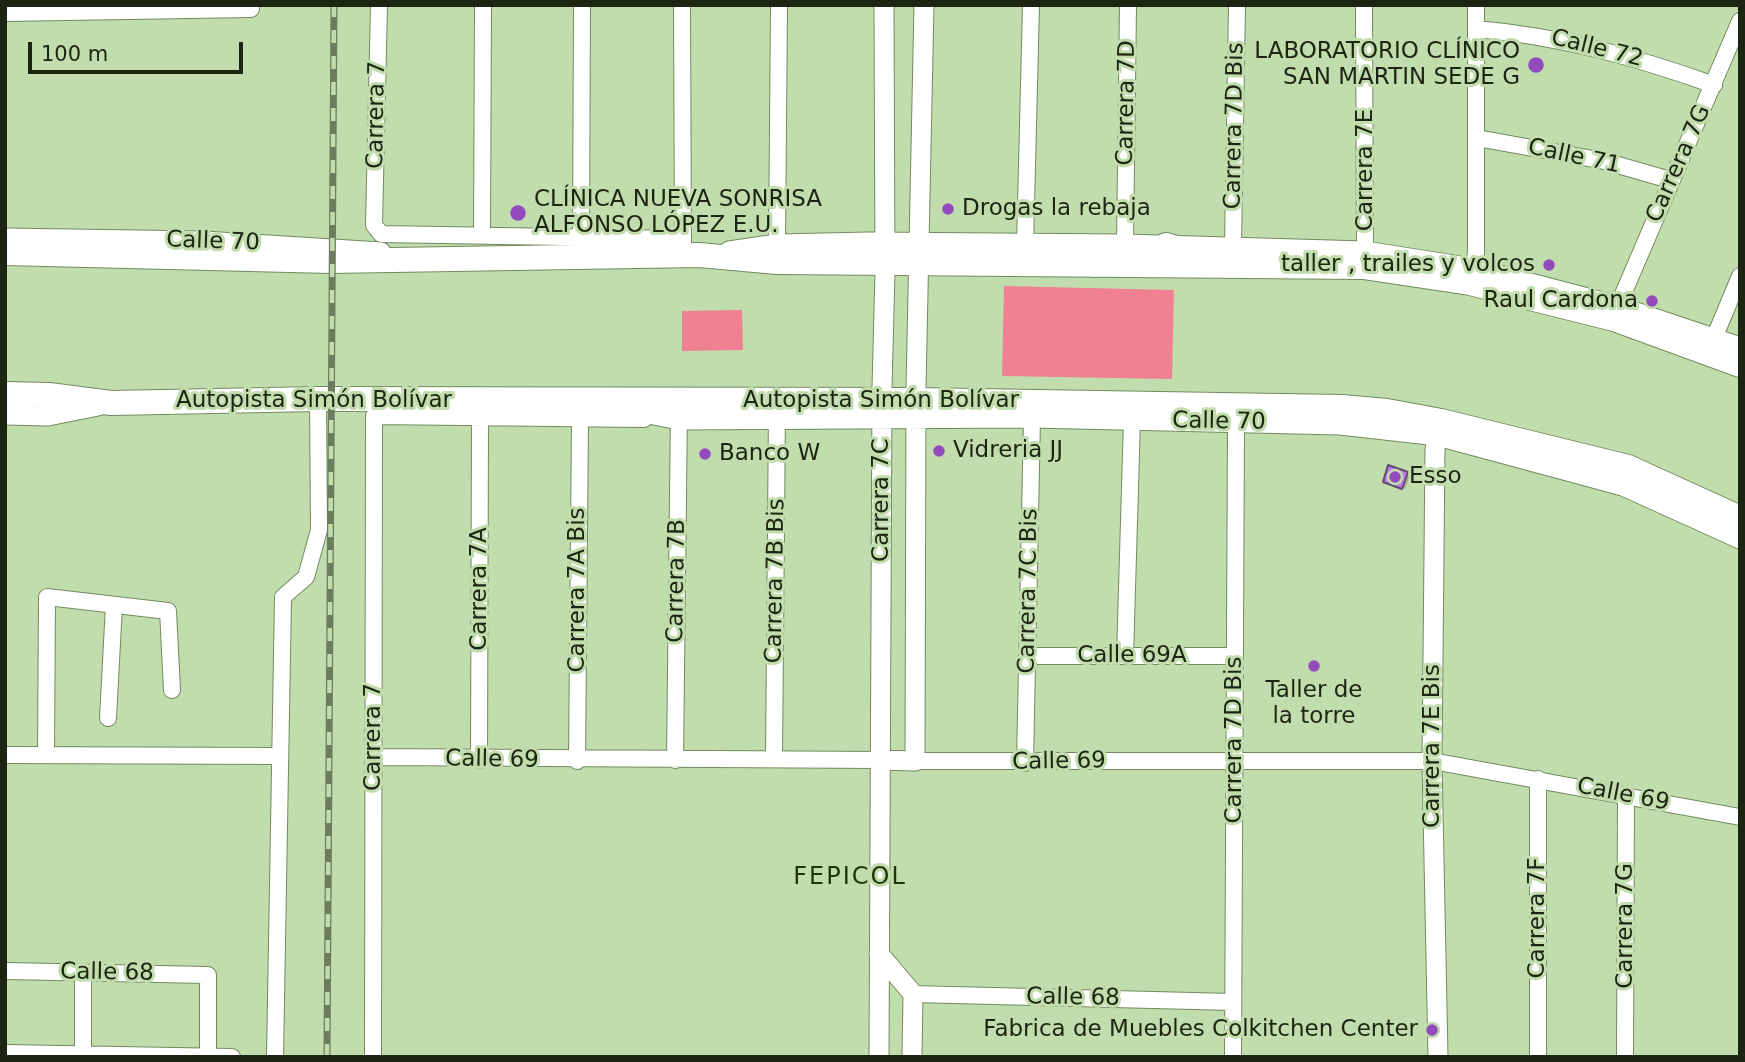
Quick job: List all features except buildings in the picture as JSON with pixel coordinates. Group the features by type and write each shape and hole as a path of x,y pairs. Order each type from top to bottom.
{"highway":[{"path":"1096,265 1125,244"},
{"path":"1166,245 1232,255 1363,267 1470,283 1614,319 1740,365"},
{"path":"5,253 331,261 688,249 777,262 885,252 1096,265 1232,255"},
{"name":"Autopista Simón Bolívar","path":"5,394 49,395 111,403 318,399 580,410 679,411 1167,404 1342,407 1387,411 1441,421 1628,467 1740,518"},
{"path":"1132,420 1167,404"},
{"path":"1201,405 1236,423"}],"street":[{"name":"Carrera 7","path":"379,5 374,225 381,234 387,236 482,235"},
{"path":"484,5 482,235 581,235 688,249 777,244 885,252"},
{"path":"581,235 582,5"},
{"path":"682,5 688,249"},
{"path":"777,244 779,5"},
{"name":"Carrera 7C","path":"879,1057 885,252 884,5"},
{"name":"Carrera 7C","path":"915,761 916,409 924,5"},
{"path":"1025,245 1031,5"},
{"name":"Carrera 7D","path":"1125,244 1128,5"},
{"name":"Carrera 7D Bis","path":"1232,255 1237,5"},
{"name":"Carrera 7E","path":"1364,5 1365,251"},
{"path":"1473,268 1476,253 1476,5"},
{"path":"5,13 251,9"},
{"name":"Carrera 7G","path":"1618,306 1740,21"},
{"name":"Calle 72","path":"1476,29 1529,33 1580,44 1648,61 1714,85"},
{"name":"Calle 71","path":"1477,138 1604,161 1670,180"},
{"name":"Calle 70","path":"5,239 306,246 364,249 420,258"},
{"path":"919,253 1025,245 1166,245"},
{"path":"1232,255 1365,251 1473,268 1618,306 1715,336 1740,347"},
{"path":"1715,336 1740,276"},
{"path":"275,1057 282,597 306,578 319,530 318,399"},
{"path":"5,415 48,416 111,403"},
{"name":"Calle 70","path":"916,409 1032,418 1340,425 1438,436 1623,486 1740,539"},
{"path":"480,418 580,410"},
{"name":"Carrera 7A Bis","path":"577,761 580,410"},
{"name":"Carrera 7B Bis","path":"774,759 777,410"},
{"name":"Carrera 7B","path":"675,760 679,411"},
{"name":"Carrera 7","path":"373,1057 374,416 480,418"},
{"name":"Carrera 7A","path":"479,760 480,418"},
{"name":"Carrera 7C Bis","path":"1025,763 1032,418"},
{"path":"1125,656 1132,420"},
{"name":"Carrera 7D Bis","path":"1233,1057 1236,423"},
{"name":"Carrera 7E Bis","path":"1438,436 1435,449 1432,761 1438,1057"},
{"path":"46,755 47,597 168,611 172,690"},
{"path":"108,718 114,605"},
{"name":"Calle 69A","path":"1028,656 1235,656"},
{"path":"5,755 280,756"},
{"name":"Calle 69","path":"373,757 577,761 774,759 1025,763 1432,761 1740,817"},
{"name":"Carrera 7F","path":"1538,779 1538,1057"},
{"name":"Carrera 7G","path":"1625,1057 1626,795"},
{"path":"879,954 913,994 912,1057"},
{"name":"Calle 68","path":"5,971 208,975 208,1055"},
{"path":"83,972 83,1056"},
{"name":"Calle 68","path":"913,994 1233,1002"},
{"path":"5,1053 232,1057"}],"shaded area":[{"path":"1004,286 1174,290 1172,379 1002,376"},
{"path":"742,310 743,350 682,351 682,311"}],"railway":[{"path":"327,1057 334,5"}],"place":[{"name":"LABORATORIO CLÍNICO SAN MARTIN SEDE G","path":"1536,65"},
{"name":"Drogas la rebaja","path":"948,209"},
{"name":"CLÍNICA NUEVA SONRISA ALFONSO LÓPEZ E.U.","path":"518,213"},
{"name":"taller , trailes y volcos","path":"1549,265"},
{"name":"Raul Cardona","path":"1652,301"},
{"name":"Vidreria JJ","path":"939,451"},
{"name":"Banco W","path":"705,454"},
{"name":"Esso","path":"1395,477"},
{"name":"Taller de la torre","path":"1314,666"},
{"name":"Fabrica de Muebles Colkitchen Center","path":"1432,1030"}],"district":[{"name":"FEPICOL","path":"850,878"}]}
